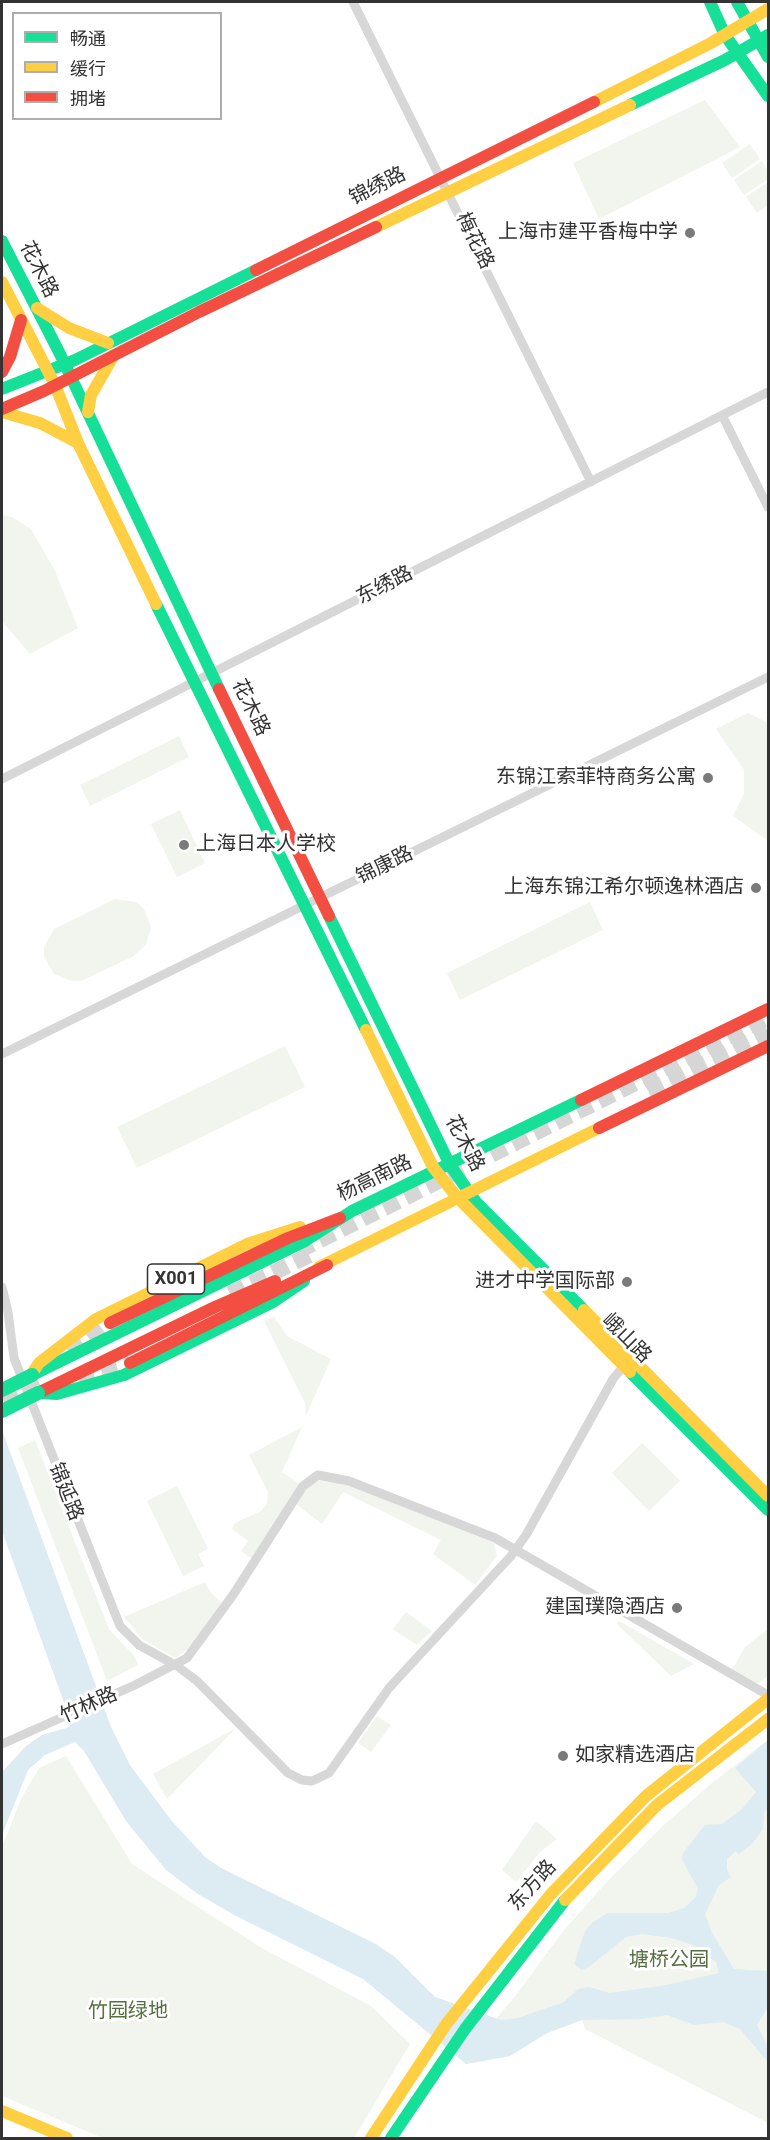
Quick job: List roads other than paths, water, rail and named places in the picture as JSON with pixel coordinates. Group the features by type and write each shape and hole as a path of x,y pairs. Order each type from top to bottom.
{"main road":[{"path":"710,2 725,35 768,96"},
{"path":"736,2 747,22 763,39 768,57"},
{"name":"锦绣路","path":"2,411 71,377 111,349 441,177 725,35 768,9"},
{"name":"锦绣路","path":"2,389 64,363 111,349 449,192 763,39"},
{"name":"花木路","path":"2,242 71,377 450,1165 461,1193"},
{"name":"花木路","path":"2,282 55,385 78,443 194,682 436,1171 461,1193"},
{"path":"36,308 111,349 91,394 88,414"},
{"path":"2,372 10,357 21,320"},
{"path":"2,411 40,423 78,443"},
{"name":"杨高南路","path":"2,1390 294,1246 340,1218 768,1009"},
{"name":"X001","path":"38,1393 57,1394 124,1375 273,1302 327,1265 461,1193 768,1046"},
{"name":"峨山路","path":"461,1193 627,1361 768,1510"},
{"path":"110,1323 288,1238 340,1218"},
{"name":"X001","path":"32,1375 39,1363 96,1319 247,1244 311,1223 340,1218"},
{"path":"130,1363 327,1265"},
{"name":"X001","path":"2,1411 215,1307 288,1276 327,1265"},
{"name":"峨山路","path":"627,1361 768,1496"},
{"name":"东方路","path":"371,2139 447,2023 496,1959 551,1894 645,1796 768,1697"},
{"name":"东方路","path":"391,2139 426,2083 512,1966 580,1883 657,1805 768,1719"},
{"path":"2,2111 67,2139"}],"street":[{"name":"梅花路","path":"353,2 591,482"},
{"name":"东绣路","path":"2,779 768,392"},
{"path":"722,415 768,507"},
{"name":"锦康路","path":"2,1054 768,677"},
{"name":"锦延路","path":"2,1287 14,1358 112,1612 130,1638 177,1666 197,1681 294,1777 312,1781 320,1779 335,1766 383,1697 406,1669 517,1549"},
{"path":"517,1549 613,1379 627,1361"},
{"path":"177,1666 195,1650 303,1486 312,1477 325,1476 349,1481 517,1549 768,1697"},
{"name":"竹林路","path":"4,1743 177,1666"}],"tunnel":[{"path":"298,1251 768,1017"},
{"path":"648,1091 768,1032"},
{"path":"230,1294 314,1253"},
{"path":"70,1353 110,1323"},
{"path":"78,1376 130,1363"},
{"path":"2,1398 38,1379"}],"place":[{"name":"上海市建平香梅中学","path":"690,233"},
{"name":"东锦江索菲特商务公寓","path":"708,778"},
{"name":"上海日本人学校","path":"184,845"},
{"name":"上海东锦江希尔顿逸林酒店","path":"756,888"},
{"name":"进才中学国际部","path":"627,1282"},
{"name":"建国璞隐酒店","path":"677,1608"},
{"name":"如家精选酒店","path":"563,1756"}],"park label":[{"name":"塘桥公园","path":"669,1961"},
{"name":"竹园绿地","path":"128,2012"}]}
